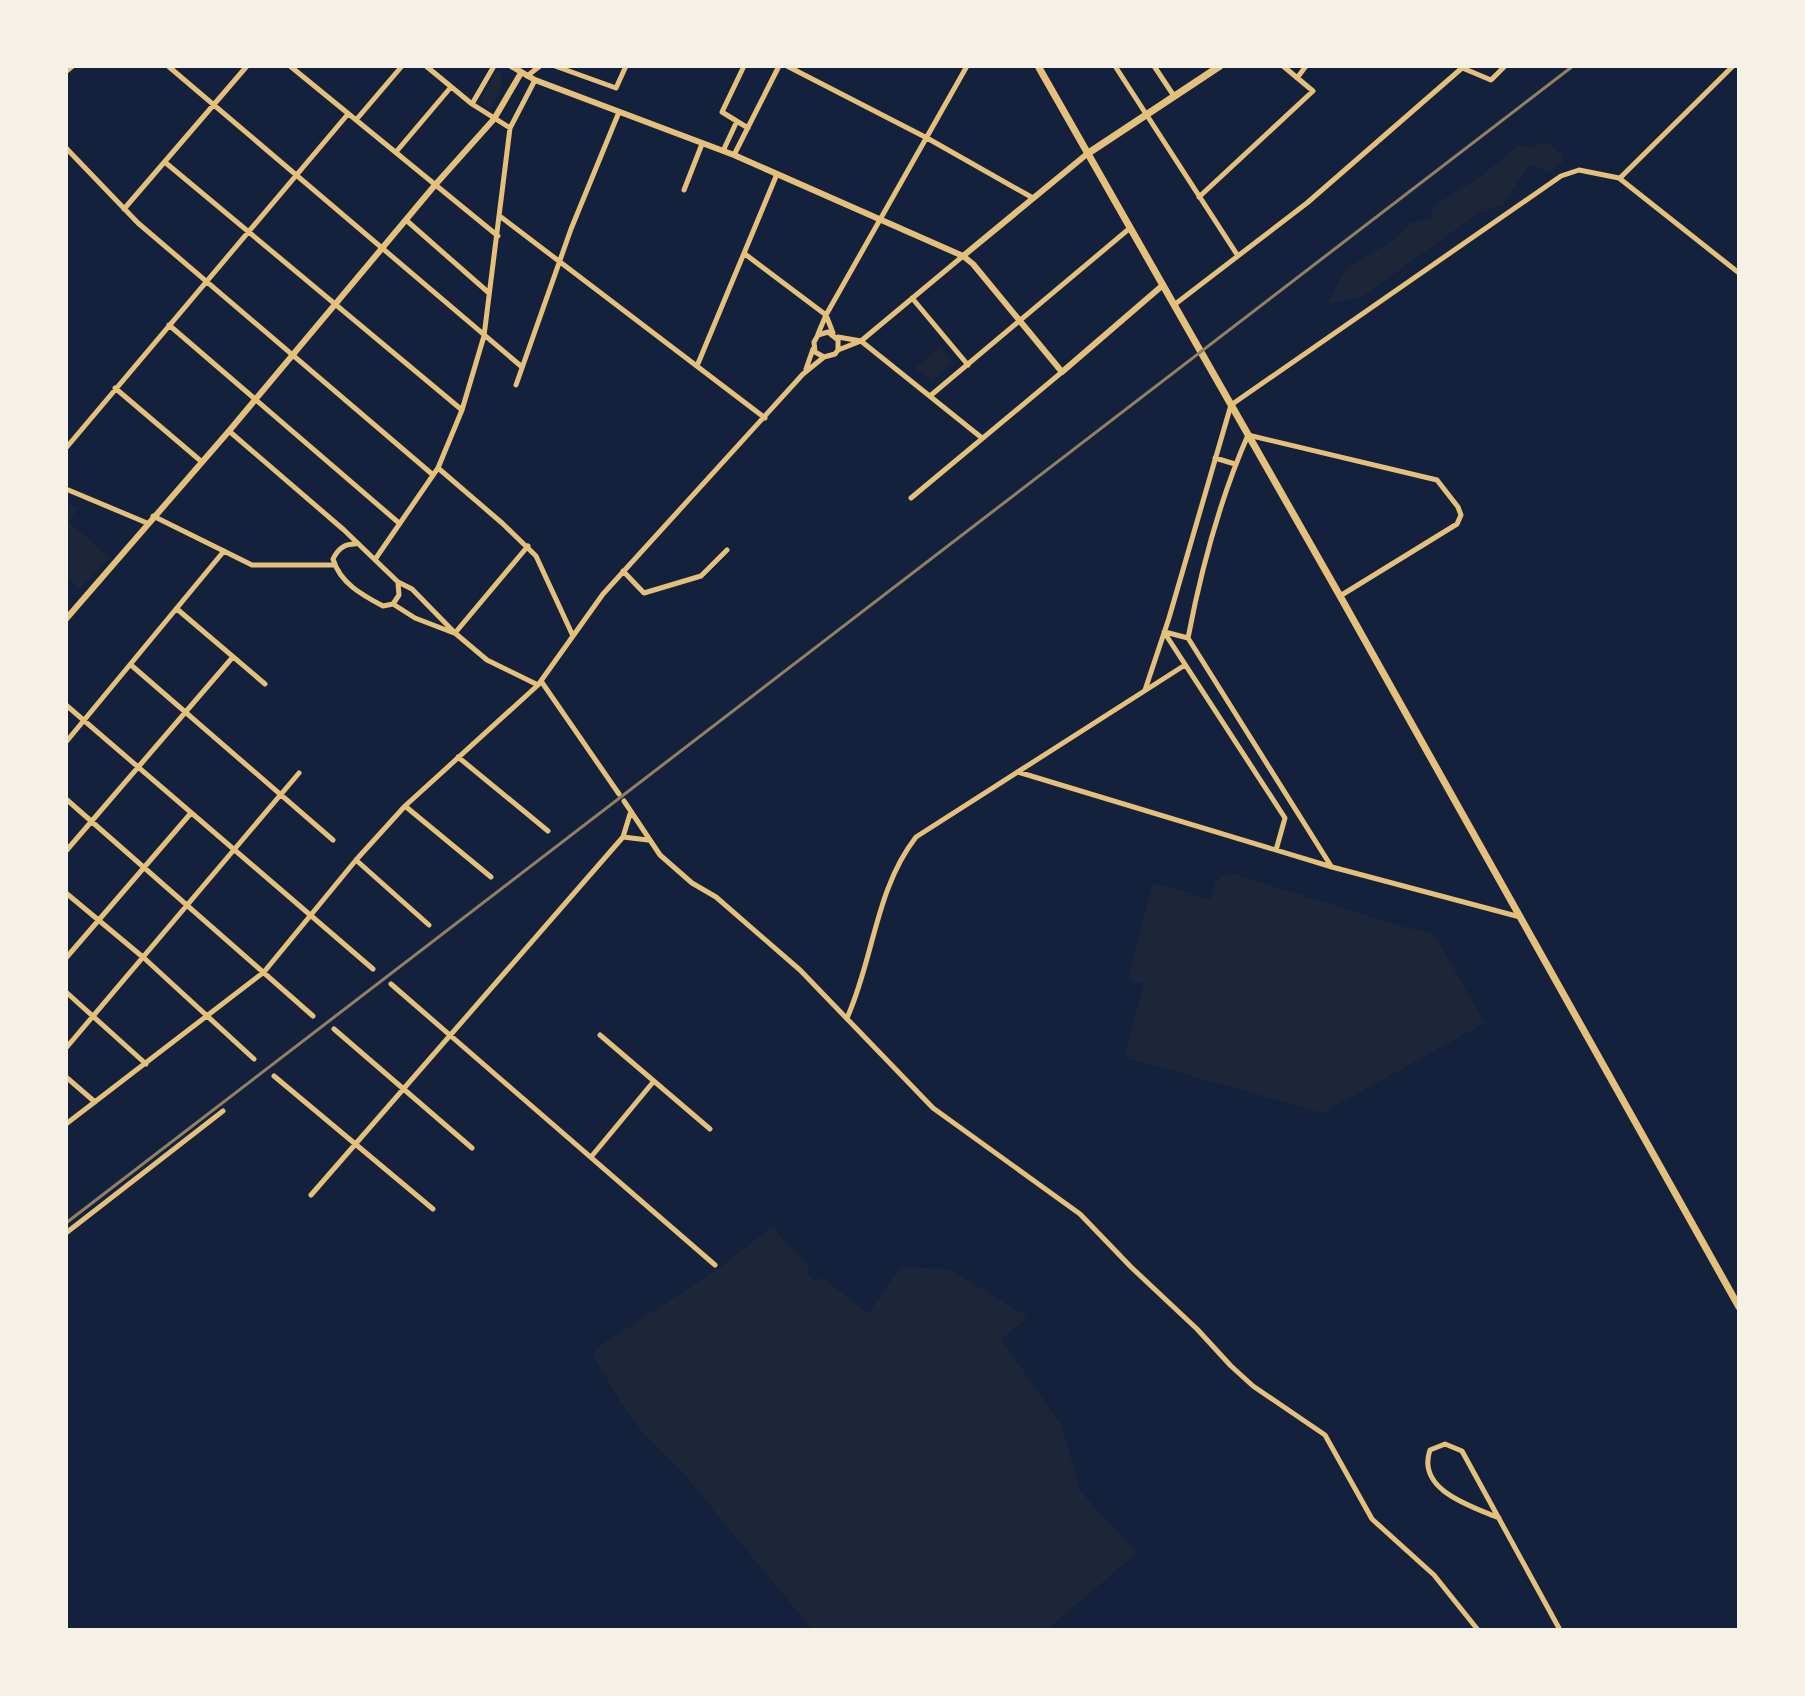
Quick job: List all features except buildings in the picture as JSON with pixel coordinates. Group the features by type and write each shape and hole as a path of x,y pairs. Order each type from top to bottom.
{"main road":[{"path":"1038,66 1739,1307"},
{"path":"1087,154 1220,66"}],"street":[{"path":"66,71 72,66"},
{"path":"168,66 522,367"},
{"path":"124,209 247,66"},
{"path":"290,66 498,236"},
{"path":"356,120 402,66"},
{"path":"426,66 472,104 510,128"},
{"path":"472,104 494,66"},
{"path":"518,70 540,66"},
{"path":"555,66 616,88 626,66"},
{"path":"744,66 722,112 748,128"},
{"path":"734,155 779,66"},
{"path":"787,66 927,138 1033,198"},
{"path":"803,374 826,315 967,66"},
{"path":"1115,66 1238,256"},
{"path":"1154,66 1174,96"},
{"path":"1199,197 1313,91 1283,66"},
{"path":"1297,78 1306,66"},
{"path":"1174,305 1307,203 1461,67 1491,80 1505,66"},
{"path":"1619,178 1733,66"},
{"path":"518,70 535,80 734,155 963,256 973,264 1062,372"},
{"path":"66,619 494,119 518,70"},
{"path":"376,558 438,468 462,410 484,336 510,128 535,80"},
{"path":"396,152 451,87"},
{"path":"516,385 560,261 619,112"},
{"path":"66,448 348,114"},
{"path":"723,151 737,121"},
{"path":"684,190 702,144"},
{"path":"66,148 124,209 432,474"},
{"path":"66,1124 264,972 405,806 540,683 603,594 803,374 824,357 861,341 1087,154"},
{"path":"166,163 462,410"},
{"path":"1145,690 1231,405 1561,176 1579,170 1619,178 1739,273"},
{"path":"697,366 777,174"},
{"path":"500,216 765,418"},
{"path":"406,220 490,293"},
{"path":"930,396 1130,228"},
{"path":"745,254 826,315 838,350"},
{"path":"911,498 1163,285"},
{"path":"912,298 968,365"},
{"path":"169,325 399,523"},
{"path":"818,335 823,332 861,341 982,438"},
{"path":"814,347 824,357"},
{"path":"115,388 202,462"},
{"path":"229,431 356,544 376,558 398,582 412,589 455,633"},
{"path":"1188,638 1209,551 1235,464 1248,435 1437,480 1458,507 1461,515 1457,524 1340,596"},
{"path":"1215,458 1235,464"},
{"path":"438,468 528,546 536,556 574,637"},
{"path":"66,489 147,523"},
{"path":"153,516 252,565 335,565"},
{"path":"356,544 347,544 333,559 341,577 366,597 383,606 393,604 415,618 455,633 487,660 540,683 619,794"},
{"path":"455,633 528,546"},
{"path":"623,571 644,593 701,576 727,550"},
{"path":"66,742 224,551"},
{"path":"393,604 399,595 398,582"},
{"path":"177,609 265,684"},
{"path":"1164,632 1188,638 1332,867"},
{"path":"1164,632 1285,818"},
{"path":"66,851 232,658"},
{"path":"131,665 333,840"},
{"path":"847,1018 857,996 889,882 903,854 916,837 1185,665"},
{"path":"66,705 373,969"},
{"path":"458,757 548,831"},
{"path":"1018,772 1332,867 1521,917"},
{"path":"66,1048 299,773"},
{"path":"66,799 313,1016"},
{"path":"624,801 660,855 716,897 800,970 933,1108 1080,1214 1242,1376 1325,1435 1372,1519 1434,1575 1478,1630"},
{"path":"405,806 491,877"},
{"path":"1276,850 1285,818 1297,810"},
{"path":"66,958 191,813"},
{"path":"311,1195 623,837 631,814"},
{"path":"623,837 648,840"},
{"path":"356,860 429,925"},
{"path":"66,893 144,958 254,1059"},
{"path":"391,984 715,1265"},
{"path":"66,992 146,1064"},
{"path":"334,1029 472,1148"},
{"path":"600,1035 710,1129"},
{"path":"274,1076 433,1209"},
{"path":"66,1077 95,1102"},
{"path":"591,1157 654,1081"},
{"path":"66,1233 223,1111"},
{"path":"1499,1518 1443,1492 1428,1473 1426,1460 1430,1450 1445,1444 1462,1451 1499,1518 1560,1630"}],"shaded area":[{"path":"499,67 502,79 500,90 490,109 480,101"},
{"path":"1544,141 1562,154 1562,163 1548,173 1537,166 1528,166 1504,204 1477,214 1362,297 1327,304 1346,269 1394,240 1410,223 1432,218 1433,206 1483,175 1520,144 1533,148"},
{"path":"940,347 953,363 932,381 915,368"},
{"path":"66,503 78,508 69,522 109,557 80,589 66,576"},
{"path":"1228,872 1434,934 1485,1023 1322,1113 1124,1057 1144,984 1128,980 1153,883 1210,899 1216,881"},
{"path":"774,1225 778,1234 810,1267 806,1274 817,1282 822,1277 868,1314 900,1267 949,1269 1028,1317 1001,1339 1062,1426 1080,1491 1137,1553 1046,1630 813,1630 677,1466 639,1428 593,1355 598,1347 718,1269"}],"railway":[{"path":"66,1223 1573,66"}]}
